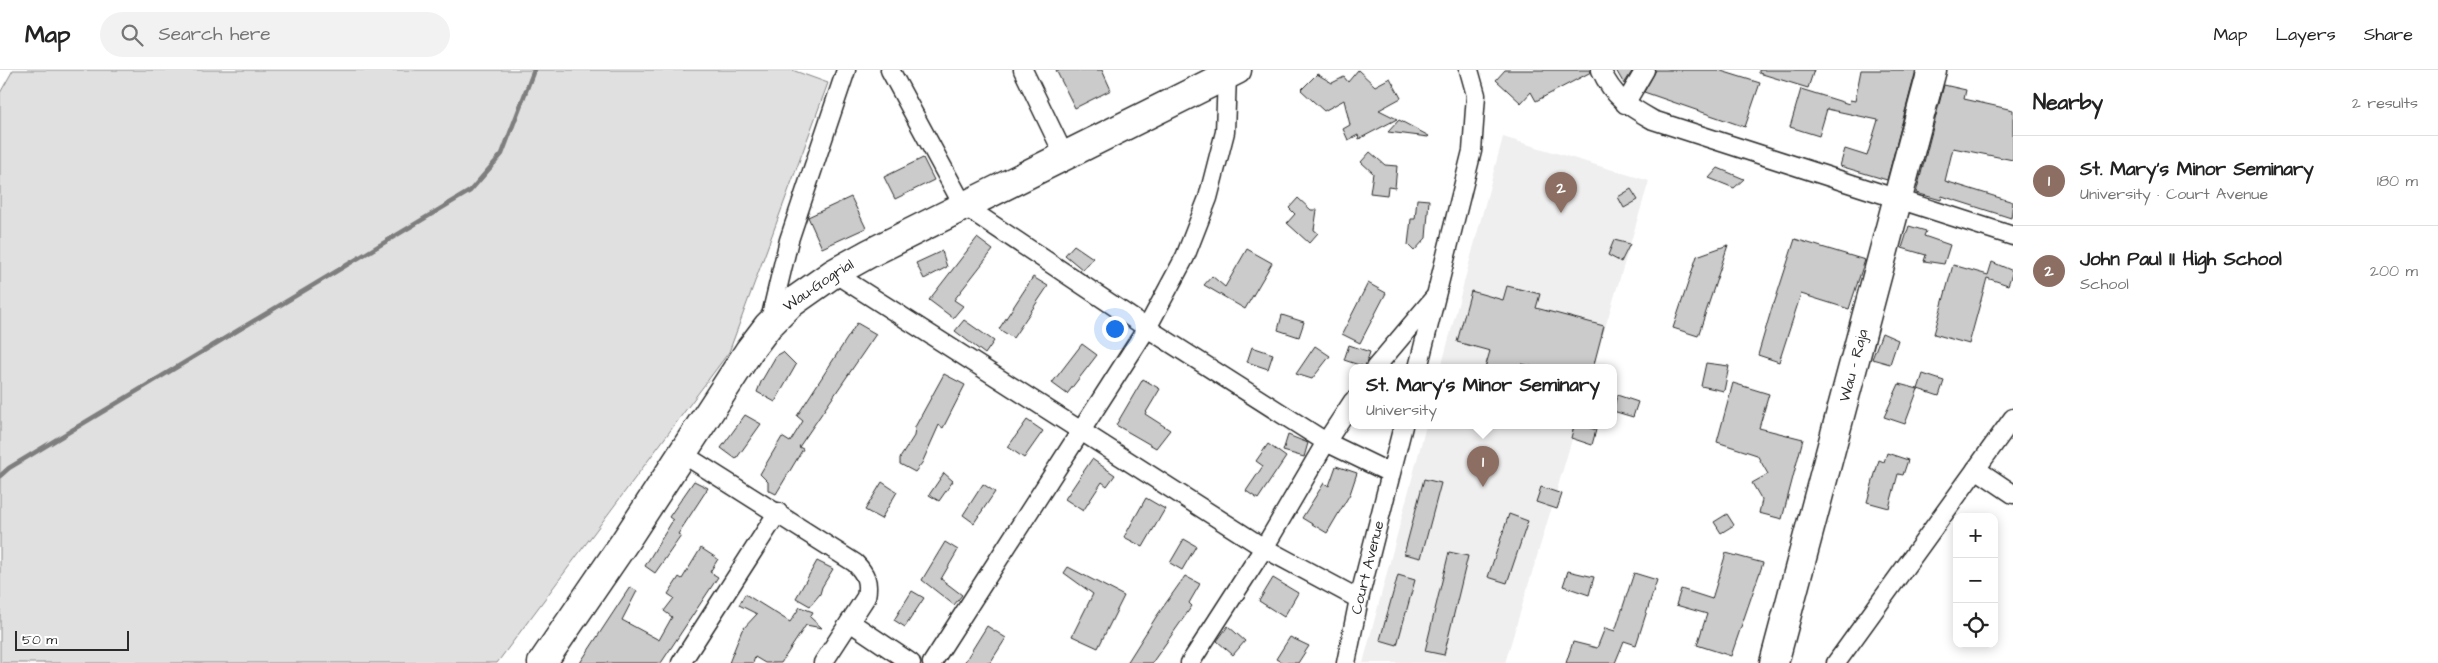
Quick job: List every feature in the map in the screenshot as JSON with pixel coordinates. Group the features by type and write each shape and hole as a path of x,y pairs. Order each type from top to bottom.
{"main road":[{"name":"Wau - Raja","path":"1774,663 1932,70"},
{"name":"Wau-Gogrial","path":"542,663 683,454 749,351 768,326 790,304 834,273 900,236 1232,73"}],"street":[{"path":"768,326 789,240 838,88 846,70"},
{"path":"890,70 963,205 1146,328 1326,442 1390,473"},
{"path":"1023,70 1064,156"},
{"path":"1419,364 1472,151 1476,95 1469,70"},
{"path":"1601,70 1613,91 1625,104 1653,120 2013,236"},
{"path":"1625,104 1645,70"},
{"path":"932,663 1146,328 1185,257 1208,198 1225,132 1232,73"},
{"path":"834,273 1264,548 1359,599"},
{"path":"1378,364 1437,295"},
{"path":"1190,663 1264,548 1326,442 1349,407"},
{"path":"1836,663 2013,418"},
{"name":"Court Avenue","path":"1345,660 1402,429"},
{"path":"683,454 778,512 856,563 864,571 867,583 866,597 823,663"},
{"path":"1976,469 2013,494"},
{"path":"681,663 778,512"},
{"path":"850,622 911,663"}],"shaded area":[{"path":"13,70 792,70 828,83 729,352 497,663 0,663 0,93"},
{"path":"1503,137 1649,181 1594,364 1442,364"},
{"path":"1425,429 1575,429 1505,663 1363,663"}],"building":[{"path":"1056,70 1102,70 1111,90 1075,108"},
{"path":"1358,70 1375,86 1390,78 1401,98 1379,110 1397,119 1359,139 1358,135 1348,140 1343,129 1350,125 1344,100 1324,111 1301,90 1317,74 1332,83 1344,77 1348,82"},
{"path":"1505,70 1590,70 1591,72 1536,101 1531,92 1521,103 1496,80"},
{"path":"1616,70 1633,70 1624,84"},
{"path":"1656,70 1718,70 1760,83 1745,127 1644,92"},
{"path":"1759,70 1814,70 1808,88 1759,73"},
{"path":"1861,70 1916,70 1887,180 1840,166 1845,149 1867,156 1878,120 1827,109 1819,136 1790,127 1801,89 1849,104 1850,100 1855,101"},
{"path":"1944,85 1966,90 1964,99 2013,110 2013,160 1953,148 1945,181 2013,202 2011,218 1942,196 1941,200 1916,193"},
{"path":"1399,120 1429,136 1388,132"},
{"path":"1370,152 1385,165 1397,166 1395,188 1388,187 1387,195 1370,193 1373,173 1361,162"},
{"path":"923,158 934,180 895,199 884,177"},
{"path":"1718,168 1744,179 1734,188 1709,178"},
{"path":"1631,189 1638,200 1624,208 1618,197"},
{"path":"851,197 866,228 822,248 808,217"},
{"path":"1298,198 1311,210 1317,210 1314,230 1318,233 1309,243 1287,223 1295,214 1289,208"},
{"path":"1417,199 1429,200 1426,238 1414,251 1408,245 1411,219 1415,219"},
{"path":"1909,226 1926,231 1924,236 1950,245 1944,264 1924,261 1926,255 1902,248"},
{"path":"977,238 993,250 954,300 963,306 953,318 929,300"},
{"path":"1795,239 1865,260 1849,309 1801,294 1779,362 1758,355"},
{"path":"1614,240 1630,244 1621,262 1608,255"},
{"path":"1074,245 1093,258 1083,270 1065,255"},
{"path":"1728,245 1698,336 1673,328 1697,256"},
{"path":"1247,249 1272,263 1245,309 1204,285 1212,276 1225,287"},
{"path":"942,251 947,267 924,279 916,263"},
{"path":"1992,262 2013,271 2008,285 1987,278 1969,344 1934,334 1953,265 1988,275"},
{"path":"1033,277 1048,286 1013,338 999,329"},
{"path":"1368,283 1386,293 1360,343 1342,334"},
{"path":"1507,286 1540,294 1536,308 1604,326 1594,364 1486,364 1490,351 1457,342 1471,291 1503,300"},
{"path":"1282,315 1304,322 1299,337 1278,330"},
{"path":"964,320 994,341 985,354 955,331"},
{"path":"857,323 876,334 799,447 803,449 776,494 768,490 768,482 760,474 782,437 790,442 803,421 797,416"},
{"path":"1882,333 1898,340 1890,364 1872,359"},
{"path":"1082,344 1097,355 1067,394 1052,383"},
{"path":"1349,345 1370,352 1366,364 1356,364 1344,360"},
{"path":"1315,346 1330,356 1312,379 1296,374"},
{"path":"1252,347 1273,354 1268,369 1247,362"},
{"path":"783,352 796,365 775,402 757,392 776,356"},
{"path":"1706,363 1729,366 1724,391 1701,386"},
{"path":"944,374 965,385 943,428 939,425 922,463 915,472 900,464 900,458 914,436 915,427"},
{"path":"1923,374 1944,381 1939,396 1918,389"},
{"path":"1143,379 1160,389 1145,414 1170,430 1156,448 1116,425"},
{"path":"1733,383 1769,394 1759,428 1803,439 1782,519 1759,513 1762,500 1752,483 1768,474 1757,455 1717,442"},
{"path":"1899,384 1918,389 1905,424 1884,417"},
{"path":"1617,395 1638,402 1633,417 1617,412"},
{"path":"745,415 761,424 736,459 721,448"},
{"path":"1027,420 1043,431 1024,458 1008,447"},
{"path":"1573,429 1596,430 1592,445 1571,438"},
{"path":"1288,435 1308,443 1304,457 1283,451"},
{"path":"1268,444 1286,457 1258,499 1246,491 1263,466 1256,461"},
{"path":"1887,453 1908,460 1903,475 1898,474 1889,508 1867,502 1879,460 1884,462"},
{"path":"1092,459 1115,475 1107,486 1102,482 1083,511 1065,499"},
{"path":"1336,466 1357,473 1350,494 1327,533 1302,518 1324,483 1329,486"},
{"path":"944,473 953,481 939,501 929,495"},
{"path":"1424,479 1441,483 1421,558 1404,554"},
{"path":"694,481 708,488 678,534 681,536 655,573 645,566 673,520 669,517"},
{"path":"882,482 897,492 881,519 865,510"},
{"path":"983,484 995,492 974,523 963,515"},
{"path":"1541,487 1562,494 1557,509 1536,502"},
{"path":"1146,498 1165,509 1143,547 1124,537"},
{"path":"1509,514 1528,521 1507,583 1488,577"},
{"path":"1727,514 1734,525 1721,533 1714,522"},
{"path":"1184,539 1196,546 1182,570 1170,563"},
{"path":"945,542 958,550 941,579 962,595 954,605 922,580"},
{"path":"701,548 718,559 710,572 718,577 661,663 580,663 630,587 637,591 622,620 659,640 672,617 664,611 674,598 668,594 679,577 682,579"},
{"path":"1449,552 1468,556 1444,655 1425,651"},
{"path":"1726,553 1763,563 1731,656 1697,645 1707,614 1676,605 1681,589 1712,599"},
{"path":"817,561 833,569 820,594 810,606 796,598"},
{"path":"1068,567 1124,596 1098,648 1072,636 1093,594 1064,573"},
{"path":"1568,571 1594,577 1589,595 1563,586"},
{"path":"1634,573 1657,580 1636,645 1624,641 1615,663 1566,663 1573,642 1597,648 1605,628 1615,631"},
{"path":"1398,575 1415,580 1397,645 1380,640"},
{"path":"1185,576 1200,584 1189,603 1192,606 1152,663 1127,663 1156,617"},
{"path":"1273,578 1298,593 1284,617 1259,601"},
{"path":"912,591 924,598 905,627 894,620"},
{"path":"745,594 790,622 800,607 813,612 810,617 822,628 806,625 781,663 765,663 755,657 753,663 729,663 742,630 757,614 739,605"},
{"path":"987,626 1006,638 990,663 964,663"},
{"path":"1228,626 1245,641 1233,655 1217,641"},
{"path":"1290,637 1309,646 1298,663 1283,663 1276,659"}],"waterway":[{"path":"0,476 9,468 470,191 502,154 534,70"}],"place":[{"name":"John Paul II High School","path":"1561,213"},
{"name":"St. Mary's Minor Seminary","path":"1483,487"}]}
